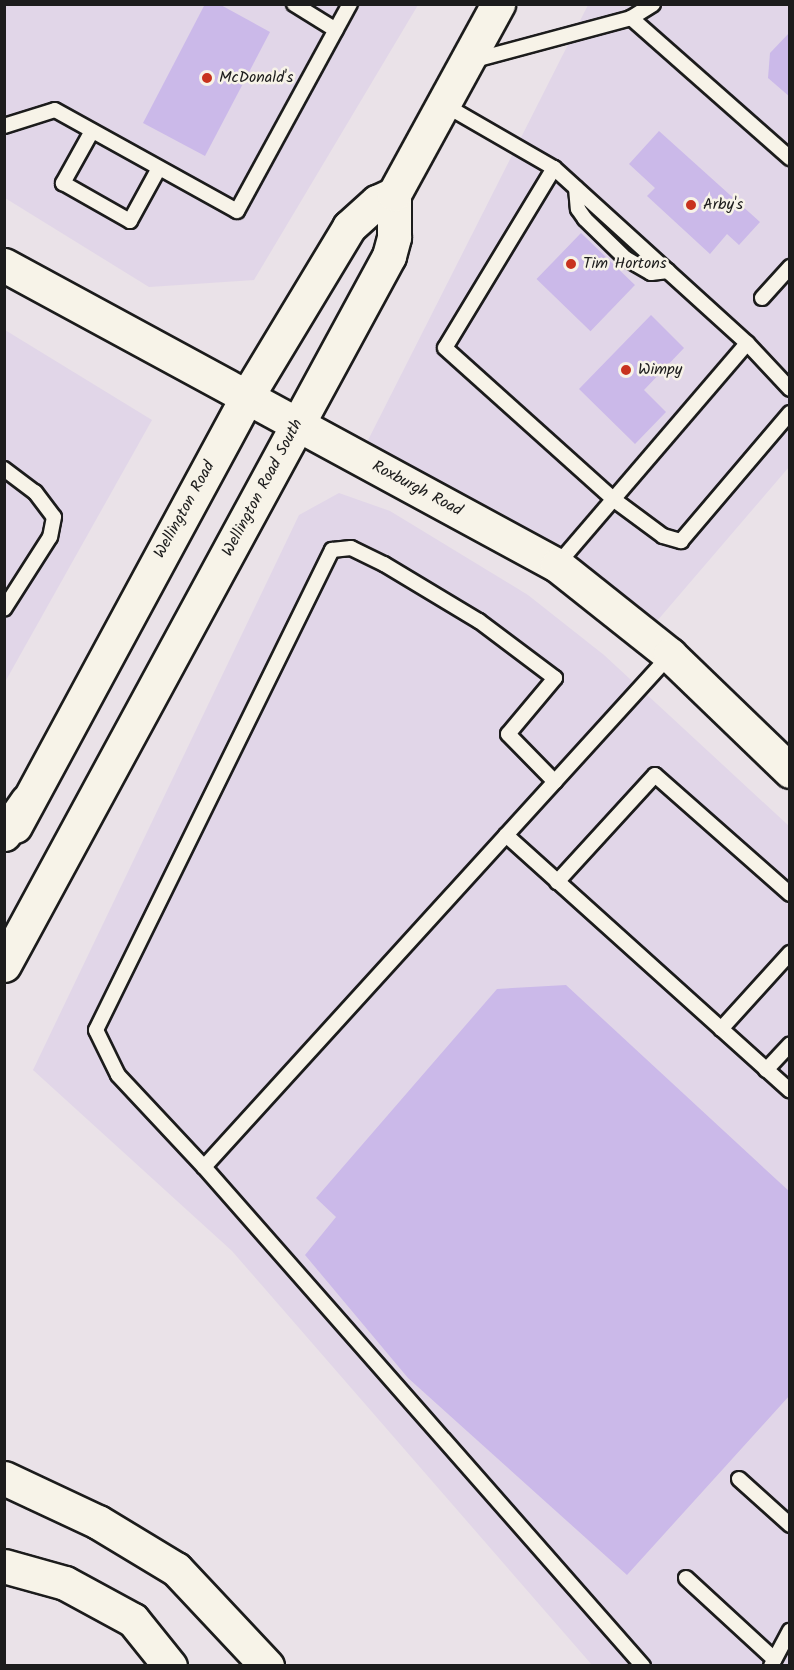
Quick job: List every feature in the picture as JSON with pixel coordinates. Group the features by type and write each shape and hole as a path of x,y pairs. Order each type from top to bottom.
{"main road":[{"path":"394,194 498,4"},
{"name":"Wellington Road","path":"4,848 27,801 246,398 349,227 377,202 394,194"},
{"name":"Wellington Road South","path":"4,964 388,256 395,226 394,194"},
{"name":"Roxburgh Road","path":"4,265 557,565 670,655 789,771"},
{"path":"4,834 27,801"},
{"path":"4,1478 98,1522 176,1569 267,1665"},
{"path":"4,1566 65,1583 133,1620 170,1665"}],"lane":[{"path":"294,4 336,30"},
{"path":"4,126 55,111 237,211 350,4"},
{"path":"466,62 631,18 653,4"},
{"path":"631,18 789,158"},
{"path":"443,104 554,168 747,343 789,388"},
{"path":"92,131 63,183 130,221 159,168"},
{"path":"554,168 445,348 613,499 663,536 681,541 789,413"},
{"path":"762,298 789,267"},
{"path":"557,565 747,343"},
{"path":"4,469 35,492 54,517 50,537 4,609"},
{"path":"555,782 508,734 555,678 479,621 384,564 351,548 332,550 96,1030 118,1075 204,1167 644,1665"},
{"path":"204,1167 670,655"},
{"path":"557,882 656,775 789,894"},
{"path":"506,835 789,1091"},
{"path":"721,1029 789,952"},
{"path":"766,1070 789,1044"},
{"path":"739,1479 789,1525"},
{"path":"686,1578 773,1662 789,1631"}],"shaded area":[{"path":"4,5 418,5 254,280 149,287 5,198"},
{"path":"588,5 789,5 789,467 645,635 359,458"},
{"path":"5,330 152,420 5,682"},
{"path":"339,493 390,511 528,595 604,655 789,826 789,1665 592,1665 232,1251 33,1070 299,515"}],"building":[{"name":"McDonald's","path":"205,4 219,4 270,32 205,156 143,123"},
{"path":"790,32 790,97 768,78 770,53"},
{"path":"659,131 760,222 739,245 727,234 710,254 647,196 655,188 629,164"},
{"path":"581,233 635,285 590,331 537,279"},
{"path":"651,315 684,348 644,390 666,412 635,444 579,389"},
{"path":"566,985 790,1192 790,1395 627,1575 408,1378 305,1255 336,1217 316,1198 497,989"}],"place":[{"name":"McDonald's","path":"207,78"},
{"name":"Arby's","path":"691,205"},
{"name":"Tim Hortons","path":"571,264"},
{"name":"Wimpy","path":"626,370"}]}
